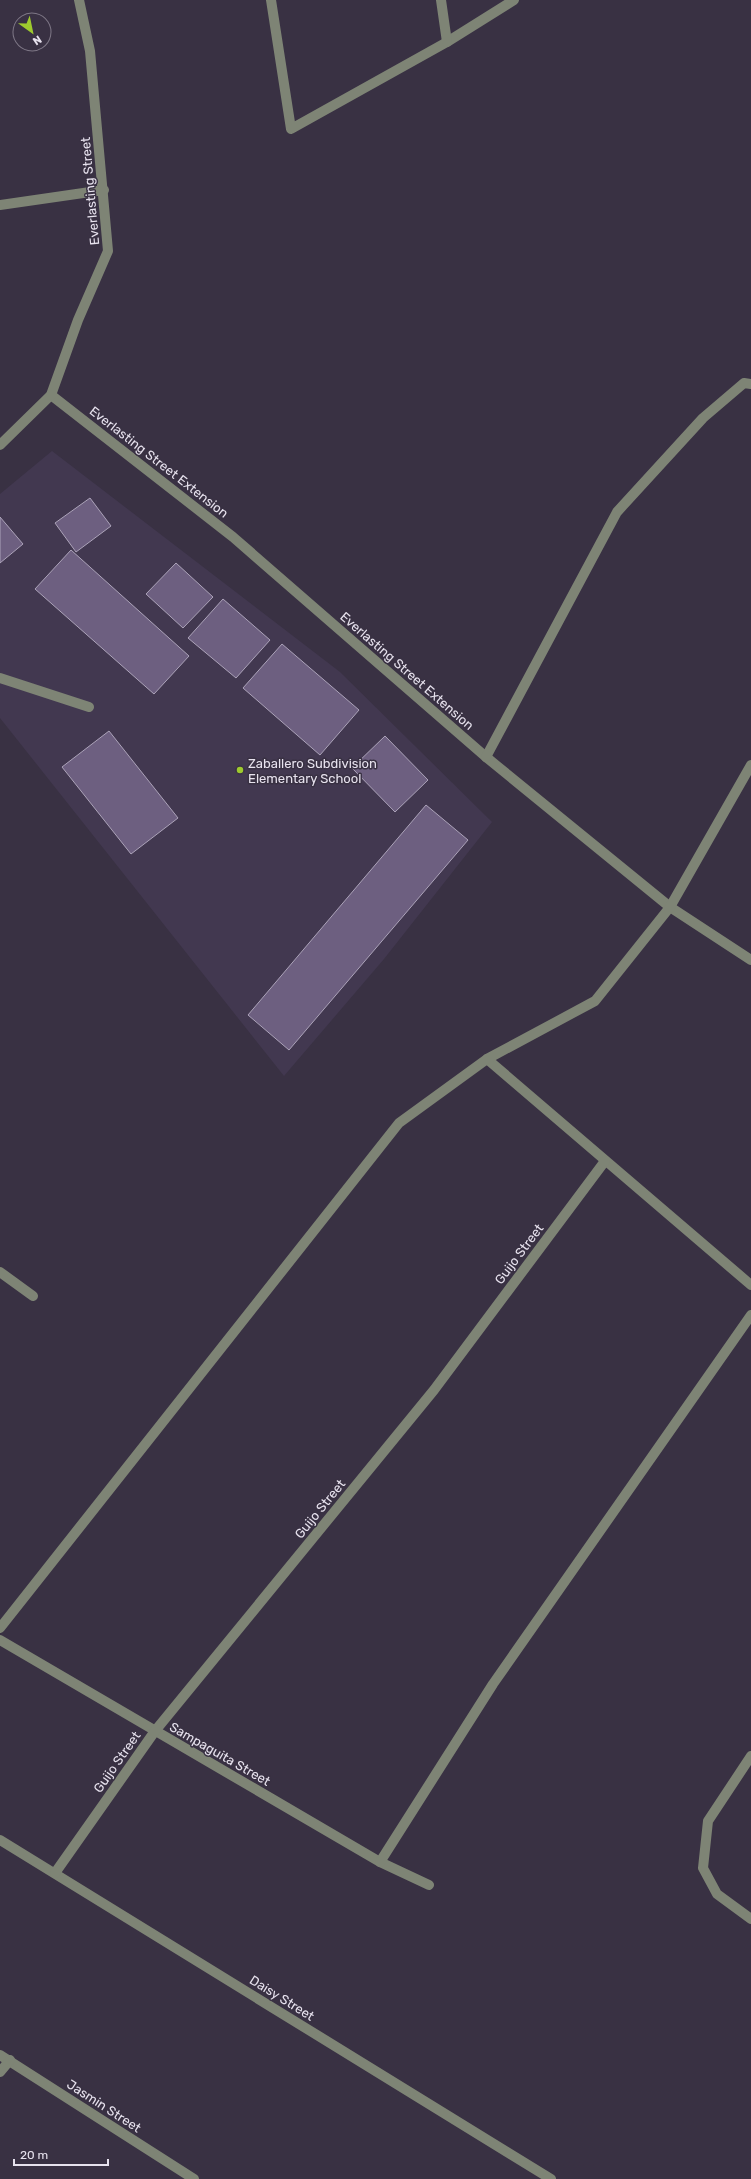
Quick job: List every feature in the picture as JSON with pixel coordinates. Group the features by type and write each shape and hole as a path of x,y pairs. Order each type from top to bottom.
{"street":[{"name":"Everlasting Street","path":"0,445 51,395 78,320 108,251 104,190 90,51 79,0"},
{"path":"271,0 292,129 447,42 514,0"},
{"path":"440,0 447,42"},
{"path":"0,205 104,190"},
{"path":"486,757 617,512 703,418 744,383 751,384"},
{"name":"Everlasting Street Extension","path":"51,395 233,537 486,757 670,907 751,960"},
{"path":"0,678 89,707"},
{"path":"0,1628 399,1123 487,1059 595,1001 670,907 751,766"},
{"path":"487,1059 751,1285"},
{"name":"Guijo Street","path":"55,1873 155,1731 434,1390 605,1161"},
{"path":"0,1272 33,1296"},
{"path":"380,1862 493,1684 751,1315"},
{"name":"Sampaguita Street","path":"0,1640 380,1862 429,1885"},
{"path":"751,1756 708,1820 703,1868 717,1894 751,1919"},
{"name":"Daisy Street","path":"0,1840 551,2179"},
{"name":"Jasmin Street","path":"0,2055 10,2060 180,2176 194,2179"},
{"path":"0,2072 10,2060"}],"shaded area":[{"name":"Zaballero Subdivision Elementary School","path":"52,451 340,672 492,822 384,959 284,1076 0,718 0,494"}],"building":[{"path":"90,498 111,526 76,552 55,523"},
{"path":"0,517 23,544 0,563"},
{"path":"71,550 189,656 154,694 35,589"},
{"path":"176,563 213,597 183,628 146,594"},
{"path":"223,599 270,640 236,678 188,638"},
{"path":"282,644 359,710 320,755 243,688"},
{"path":"109,731 178,818 131,854 62,767"},
{"path":"385,736 428,780 395,812 352,768"},
{"path":"426,805 468,840 289,1050 248,1015"}],"place":[{"name":"Zaballero Subdivision Elementary School","path":"240,770"}]}
